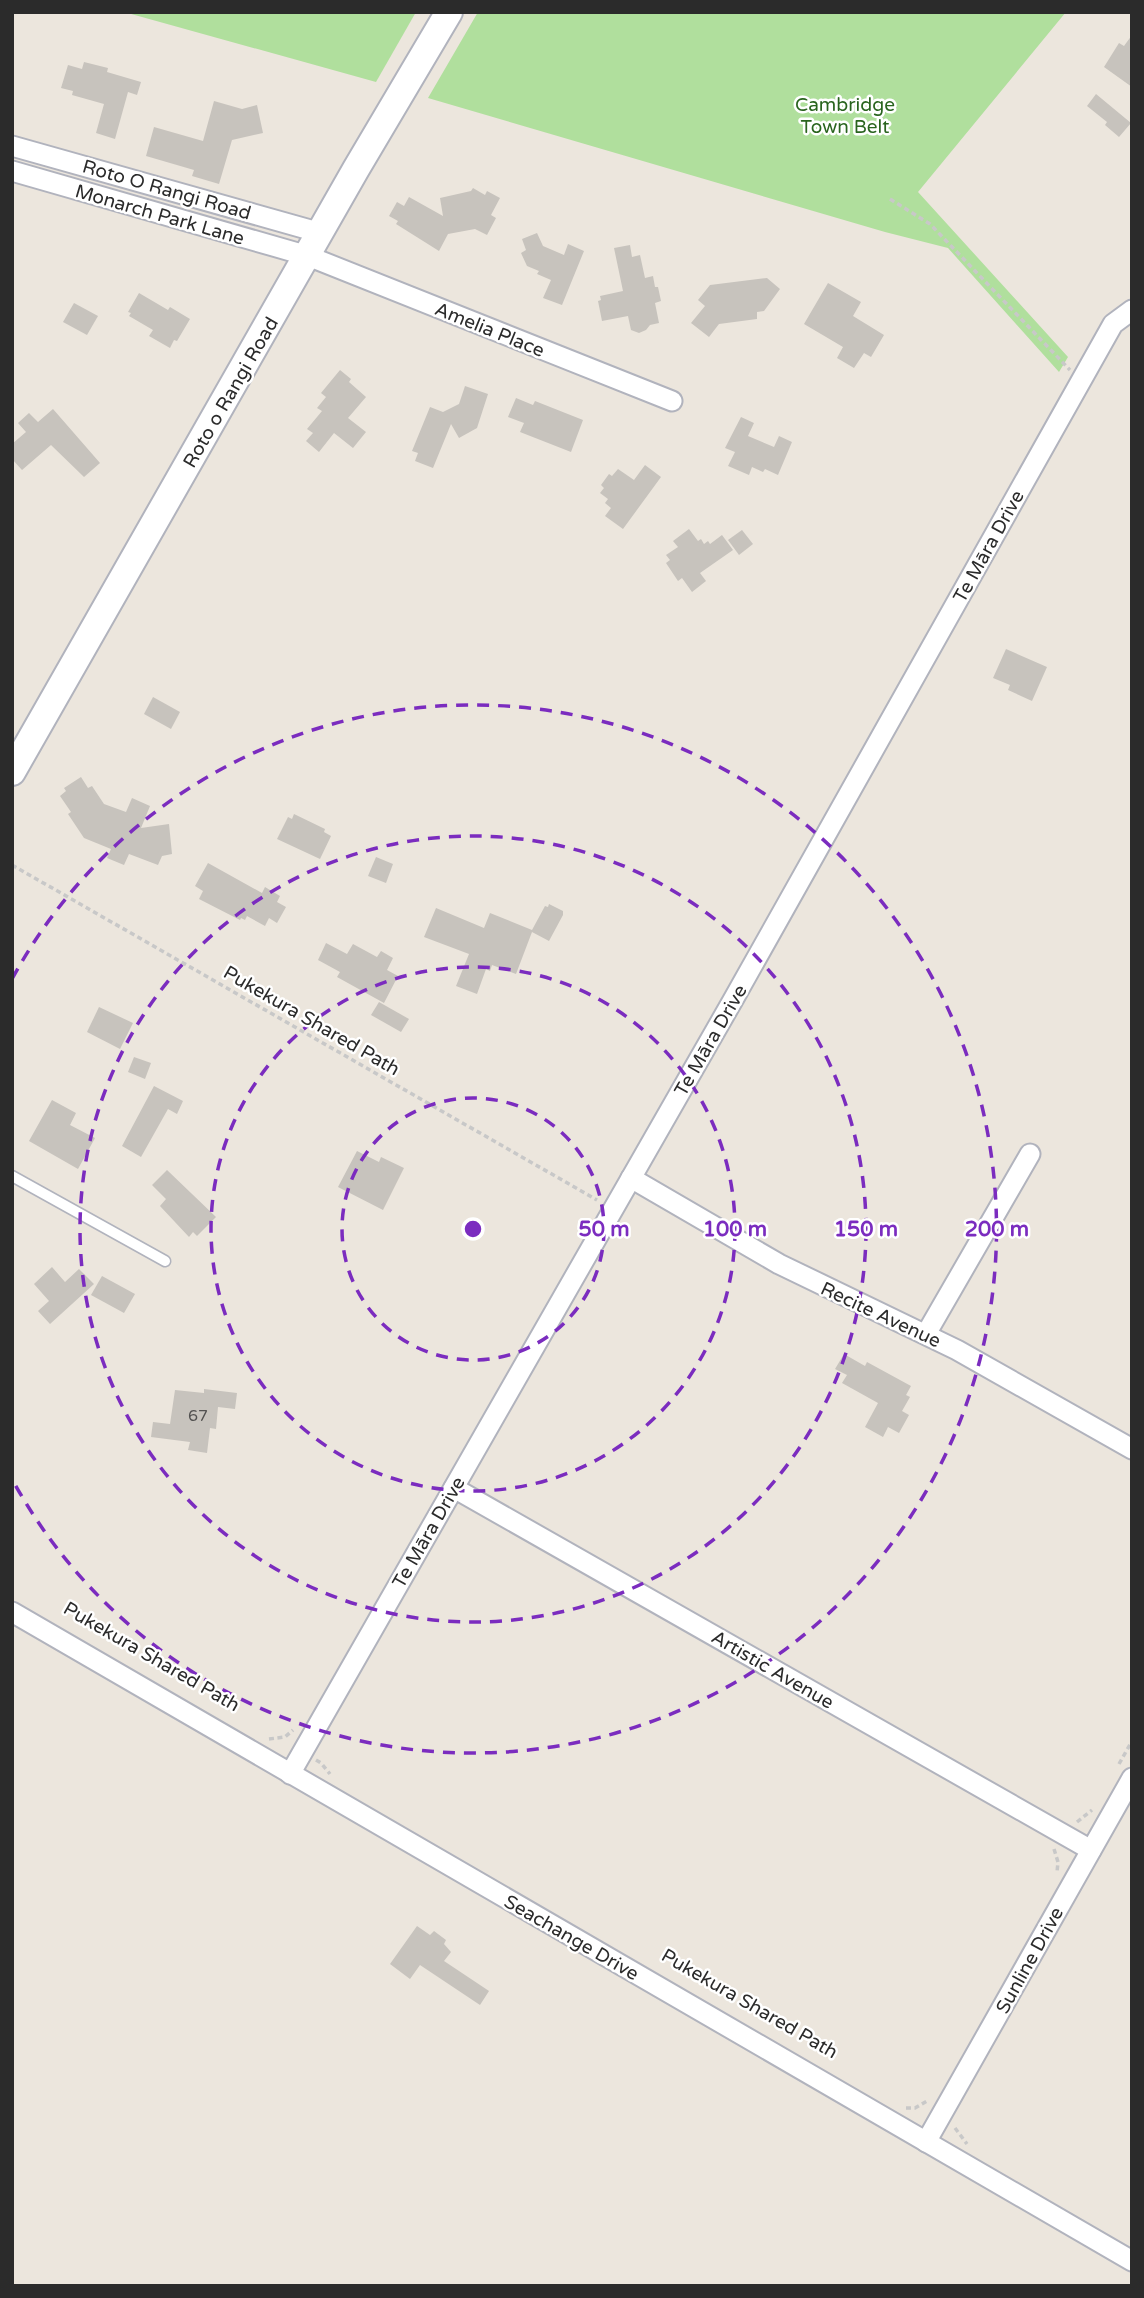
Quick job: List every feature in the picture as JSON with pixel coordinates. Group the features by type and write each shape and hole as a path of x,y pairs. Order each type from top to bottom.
{"street":[{"name":"Roto o Rangi Road","path":"12,772 449,12"},
{"name":"Roto O Rangi Road","path":"12,146 321,233"},
{"name":"Monarch Park Lane","path":"12,172 308,256"},
{"name":"Amelia Place","path":"308,256 672,401"},
{"name":"Te Māra Drive","path":"290,1774 631,1178 1113,324 1132,310"},
{"path":"926,1334 1030,1154"},
{"name":"Recite Avenue","path":"631,1178 779,1264 926,1334 1132,1449"},
{"name":"Artistic Avenue","path":"454,1488 1091,1850"},
{"name":"Seachange Drive","path":"12,1612 1132,2261"},
{"name":"Sunline Drive","path":"926,2142 1132,1778"}],"lane":[{"path":"12,1176 165,1261"}],"path":[{"path":"890,199 930,224 1059,360 1082,380"},
{"name":"Pukekura Shared Path","path":"12,865 597,1200 603,1189"},
{"path":"280,1739 295,1728"},
{"path":"263,1737 280,1739 289,1744"},
{"path":"315,1759 321,1762 332,1776"},
{"path":"1053,1847 1058,1862 1056,1876"},
{"path":"898,2105 915,2108 930,2097"}],"green space":[{"path":"124,12 416,12 376,82"},
{"name":"Cambridge Town Belt","path":"478,12 1066,12 918,192 1068,357 1059,372 948,248 428,98"}],"building":[{"path":"1132,35 1132,87 1104,67 1119,43 1124,46"},
{"path":"84,62 108,68 107,72 141,82 137,95 128,92 115,139 96,133 104,104 72,95 73,91 61,88 68,65 82,69"},
{"path":"1096,94 1131,123 1119,137 1105,125 1107,122 1087,106"},
{"path":"214,101 242,109 257,105 263,133 232,140 219,184 192,176 194,170 146,156 154,127 203,141"},
{"path":"473,188 485,195 487,191 500,198 491,215 496,218 487,235 475,229 448,234 439,251 396,224 398,221 389,216 397,202 404,206 409,197 443,216 440,198 471,191"},
{"path":"537,233 543,246 564,255 568,244 584,251 562,305 543,298 551,280 527,266 521,253 526,250 522,239"},
{"path":"630,245 632,257 640,255 645,278 653,276 661,301 655,303 659,323 650,325 639,333 631,330 628,316 602,321 598,301 601,300 600,296 623,291 614,248"},
{"path":"767,278 780,289 764,311 757,312 757,319 719,324 709,337 691,323 705,306 698,300 710,285"},
{"path":"828,283 861,302 853,316 884,335 871,357 864,353 854,368 837,358 843,347 804,324"},
{"path":"139,293 190,319 170,348 149,336 153,330 129,316 131,313 128,312"},
{"path":"74,303 98,316 87,335 63,322"},
{"path":"340,370 366,397 348,418 366,432 353,448 334,433 319,452 306,441 313,433 307,429 322,411 317,408 326,397 321,393"},
{"path":"465,386 488,394 477,428 459,438 451,424 433,468 415,461 418,453 412,451 430,407 443,412 459,404"},
{"path":"516,398 533,405 535,401 583,420 571,452 520,432 524,423 508,417"},
{"path":"53,409 100,463 84,477 51,445 22,470 12,459 12,444 26,432 18,423 29,413 38,422"},
{"path":"741,417 754,423 748,436 774,447 779,436 792,442 778,475 752,467 749,475 728,466 735,452 725,448"},
{"path":"645,465 661,477 623,529 605,516 611,508 605,503 608,499 600,493 604,488 601,485 609,474 612,476 618,469 634,480"},
{"path":"689,529 698,541 701,539 704,544 708,541 710,544 722,535 733,550 700,573 706,581 692,592 682,578 678,581 666,563 670,560 666,555 678,547 673,541"},
{"path":"742,530 753,544 739,555 728,540"},
{"path":"1006,649 1047,667 1032,701 1008,690 1010,685 993,678"},
{"path":"153,697 180,712 171,729 144,714"},
{"path":"81,777 88,788 92,786 104,804 126,812 132,798 150,806 141,828 169,824 172,854 162,856 158,865 129,854 124,865 107,858 111,849 84,838 60,796 66,791 64,788"},
{"path":"294,814 325,829 324,832 331,836 320,859 277,839 288,817 292,819"},
{"path":"376,857 393,864 386,883 368,876"},
{"path":"208,863 262,893 265,887 280,896 277,902 286,907 277,923 269,918 265,926 247,916 245,920 240,920 199,899 203,891 195,886"},
{"path":"549,904 563,911 563,915 549,941 532,932 516,974 492,965 490,971 486,969 477,994 456,986 469,954 424,937 436,908 484,928 490,913 532,930 545,906 548,907"},
{"path":"326,943 347,954 353,944 377,957 381,951 393,958 387,970 398,976 384,1003 337,977 340,972 318,960"},
{"path":"379,1002 409,1019 401,1032 371,1015"},
{"path":"99,1007 133,1023 120,1049 87,1032"},
{"path":"134,1057 151,1063 145,1079 128,1072"},
{"path":"154,1086 183,1101 177,1114 168,1109 141,1157 122,1146"},
{"path":"52,1100 76,1113 70,1125 95,1138 78,1169 29,1141"},
{"path":"357,1151 379,1162 381,1157 404,1168 383,1210 338,1187"},
{"path":"167,1170 216,1217 197,1236 193,1232 189,1237 160,1206 166,1199 152,1185"},
{"path":"52,1267 65,1282 79,1269 94,1284 50,1324 38,1311 49,1301 34,1284"},
{"path":"102,1276 135,1294 124,1313 91,1295"},
{"path":"844,1354 865,1366 867,1362 911,1386 906,1395 910,1397 902,1411 909,1415 899,1433 888,1427 883,1437 865,1427 878,1403 842,1383 847,1375 835,1369"},
{"path":"204,1389 237,1393 235,1409 218,1407 216,1429 210,1428 207,1453 188,1450 190,1442 151,1437 153,1422 170,1424 175,1390 204,1393"},
{"path":"417,1926 430,1935 434,1931 446,1940 444,1944 451,1952 444,1961 489,1991 480,2005 420,1965 410,1979 390,1964"}]}
